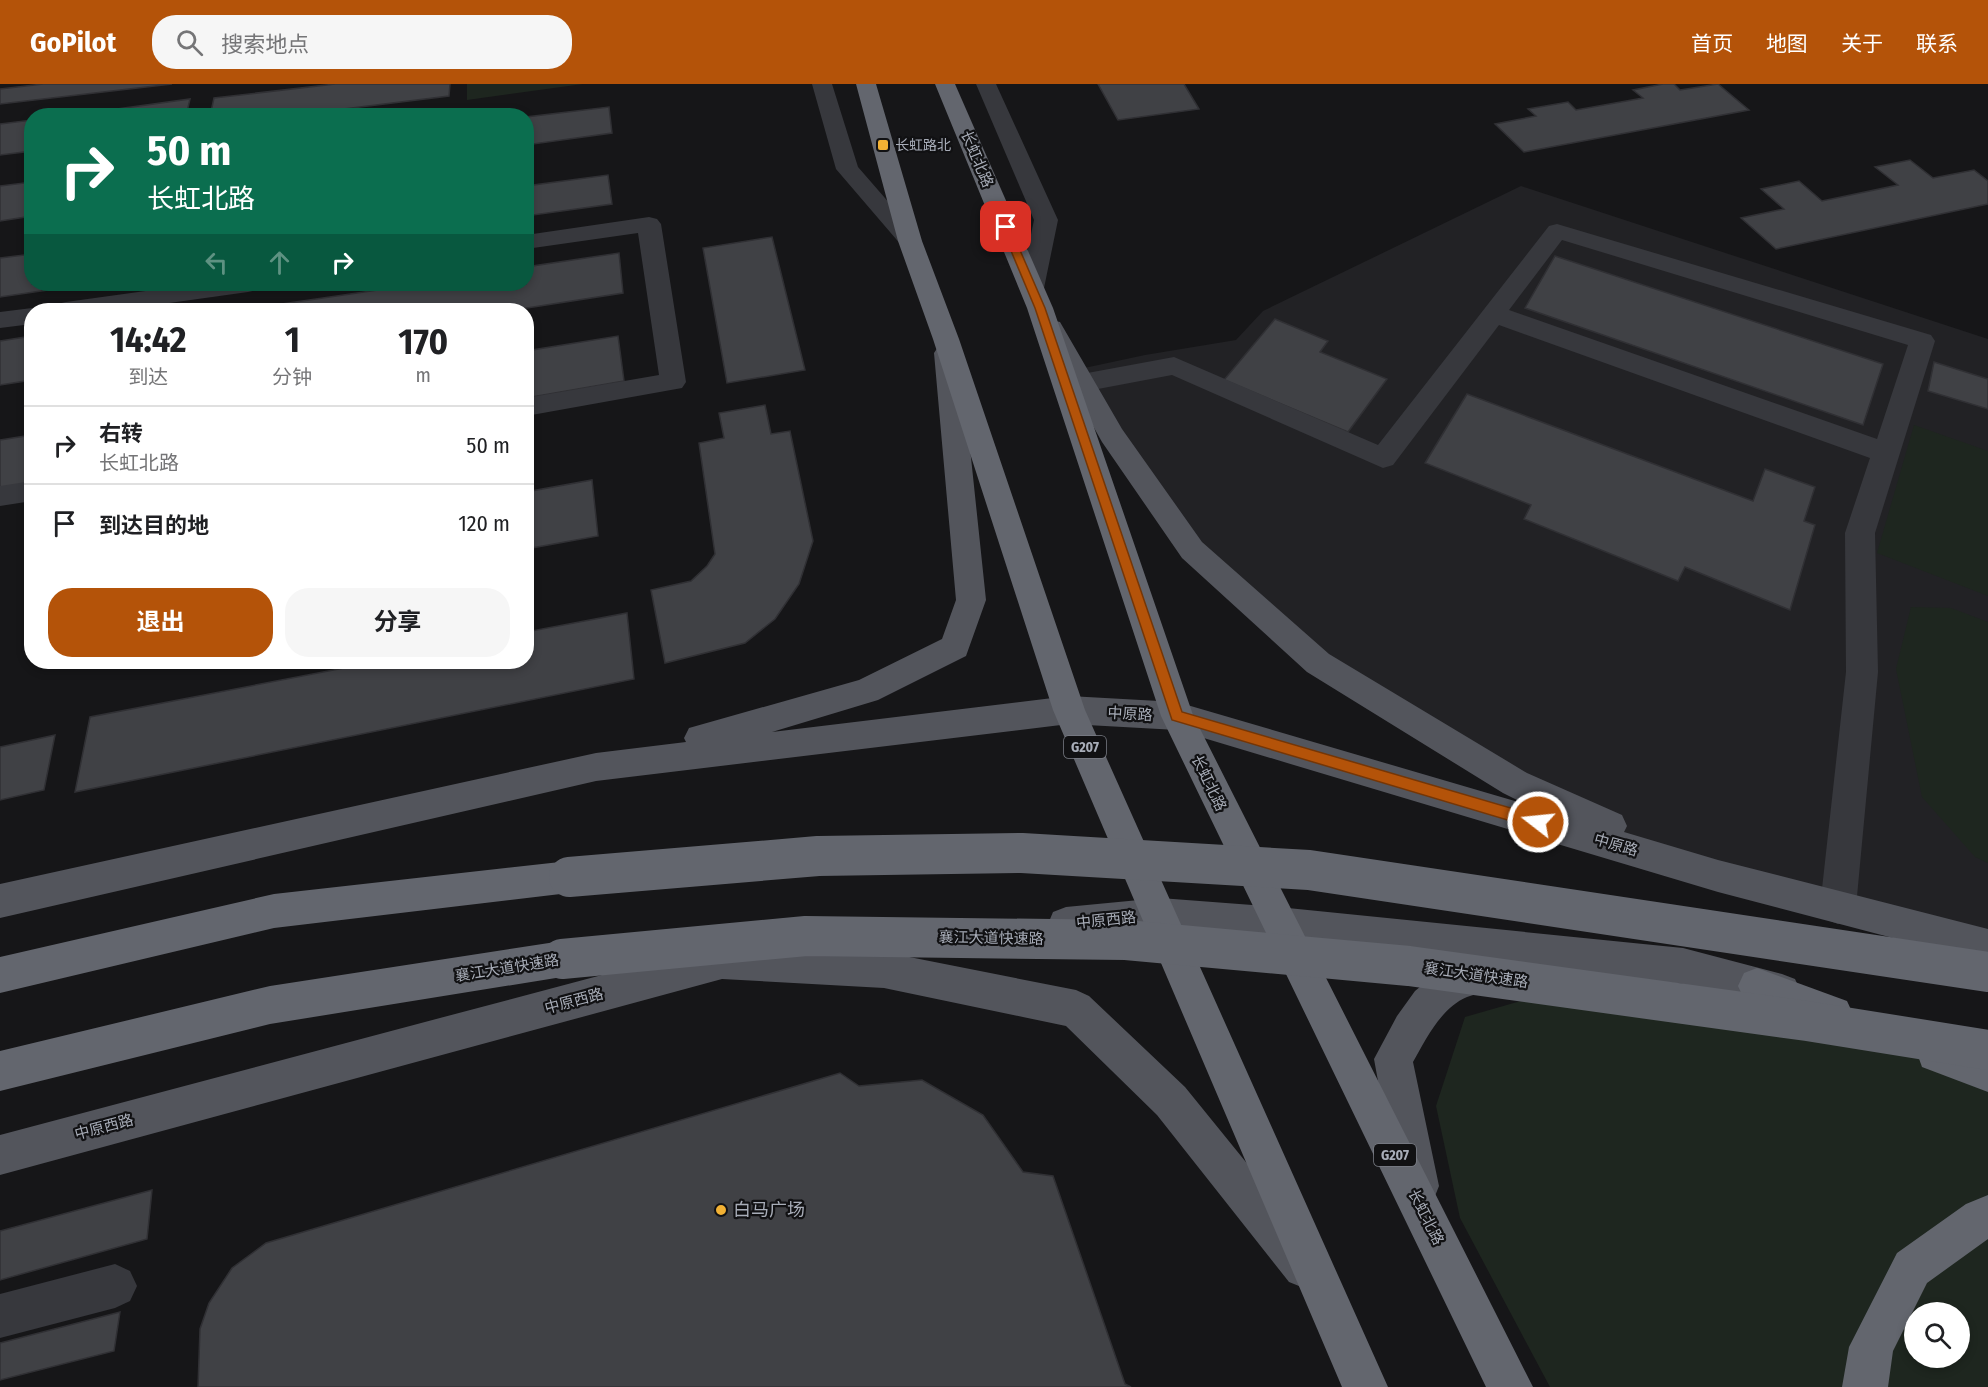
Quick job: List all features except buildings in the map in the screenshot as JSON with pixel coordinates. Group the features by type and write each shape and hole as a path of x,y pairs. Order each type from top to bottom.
{"highway":[{"name":"G207","path":"866,84 910,241 946,339 1069,710 1365,1387"},
{"name":"长虹北路","path":"945,84 1036,298 1177,716 1278,924 1510,1387"},
{"path":"0,975 274,911 569,877 818,856 1022,853 1309,870 1988,972"},
{"name":"襄江大道快速路","path":"0,1071 270,1005 562,959 806,936 1126,940 1408,966 1807,1021 1988,1049"},
{"path":"1757,986 1988,1072"},
{"path":"1865,1387 1871,1347 1912,1268 1988,1216"}],"main road":[{"path":"1036,298 1112,435 1192,550 1318,663 1515,783 1718,876"},
{"path":"0,901 596,767 867,691 955,647 971,600 946,339"},
{"path":"596,767 1069,710"},
{"name":"中原路","path":"1069,710 1177,716 1718,876 1988,946"},
{"path":"1160,915 1278,924 1683,966 1988,1049"},
{"name":"中原西路","path":"0,1155 722,961 1160,915"},
{"path":"722,961 884,970 1076,1009 1171,1101 1321,1288"},
{"path":"1422,1208 1393,1059 1428,1001 1465,978 1544,968 1683,966"}],"street":[{"path":"822,84 847,169 910,241"},
{"path":"986,84 1046,220 1036,298"},
{"path":"534,241 649,224 673,382 534,406"},
{"path":"1082,383 1174,366 1383,458 1557,231 1922,341 1860,533 1862,672 1838,907"},
{"path":"118,303 202,291"},
{"path":"1494,314 1886,453"},
{"path":"0,320 24,317"},
{"path":"0,496 24,492"},
{"path":"0,1316 115,1286"}],"shaded area":[{"path":"467,84 583,84 467,100"},
{"path":"1521,186 1988,339 1988,946 1718,876 1515,783 1318,663 1192,550 1075,370 1145,355 1236,340 1263,311"},
{"path":"1914,425 1988,451 1988,596 1877,553"},
{"path":"1911,607 1951,608 1988,622 1988,863 1975,857 1922,797 1896,669"},
{"path":"1674,988 1988,1078 1988,1387 1550,1387 1460,1218 1436,1106 1465,1017 1542,995"}],"place":[{"name":"长虹路北","path":"883,145"},
{"name":"白马广场","path":"721,1210"}],"route":[{"path":"1006,227 1040,308 1177,716 1538,822"}]}
